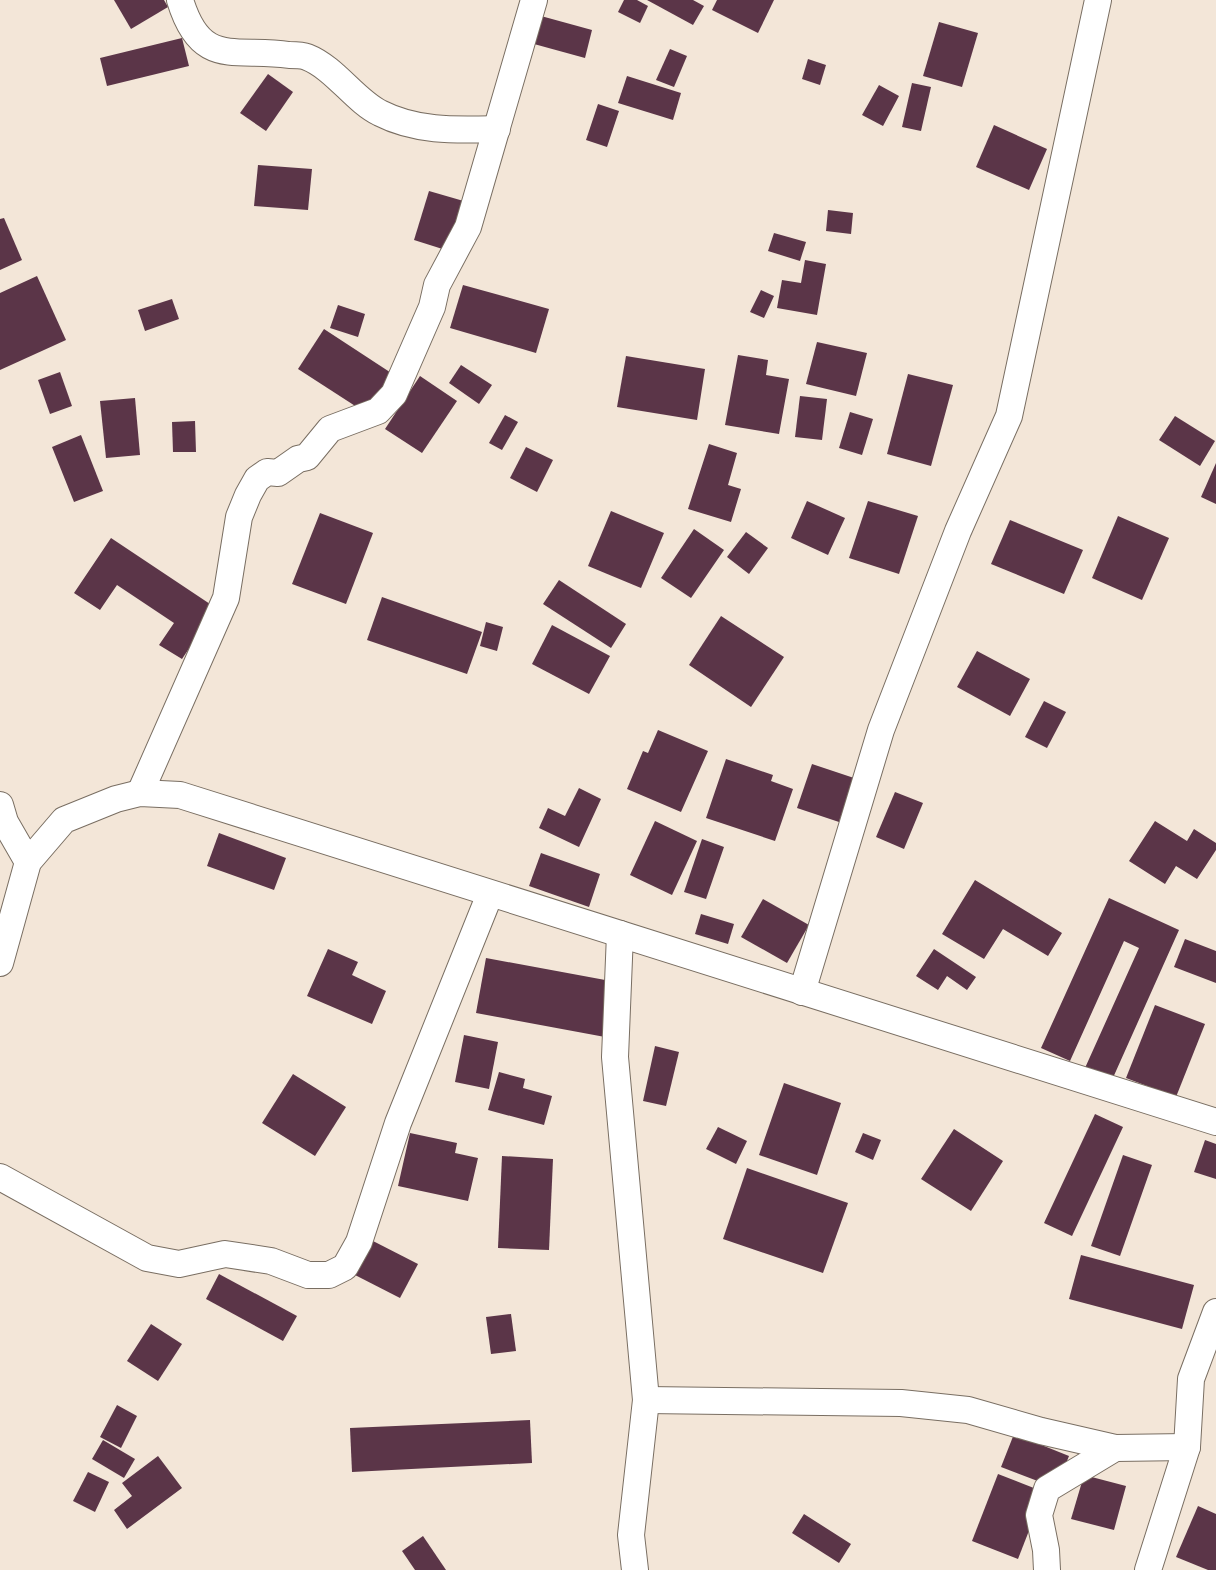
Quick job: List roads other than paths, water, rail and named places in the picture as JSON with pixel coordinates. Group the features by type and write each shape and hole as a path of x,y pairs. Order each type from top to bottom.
{"street":[{"path":"180,0 194,34 221,52 307,57 344,82 379,113 433,130 497,129"},
{"path":"140,793 226,598 239,517 257,480 267,472 278,473 298,459 307,457 330,429 378,411 394,394 432,307 437,285 468,227 534,0"},
{"path":"802,992 880,730 958,531 1009,416 1098,0"},
{"path":"0,963 28,862 64,820 116,799 140,793 180,795 1216,1122"},
{"path":"0,805 5,822 28,862"},
{"path":"0,1177 147,1258 179,1264 225,1254 271,1262 308,1275 329,1275 345,1267 359,1242 398,1124 490,894"},
{"path":"620,934 615,1057 646,1400 631,1535 635,1570"},
{"path":"1148,1570 1187,1447 1191,1379 1216,1312"},
{"path":"646,1400 923,1405 968,1410 1041,1431 1115,1448 1187,1447"},
{"path":"1047,1570 1046,1550 1039,1515 1047,1489 1115,1448"}]}
